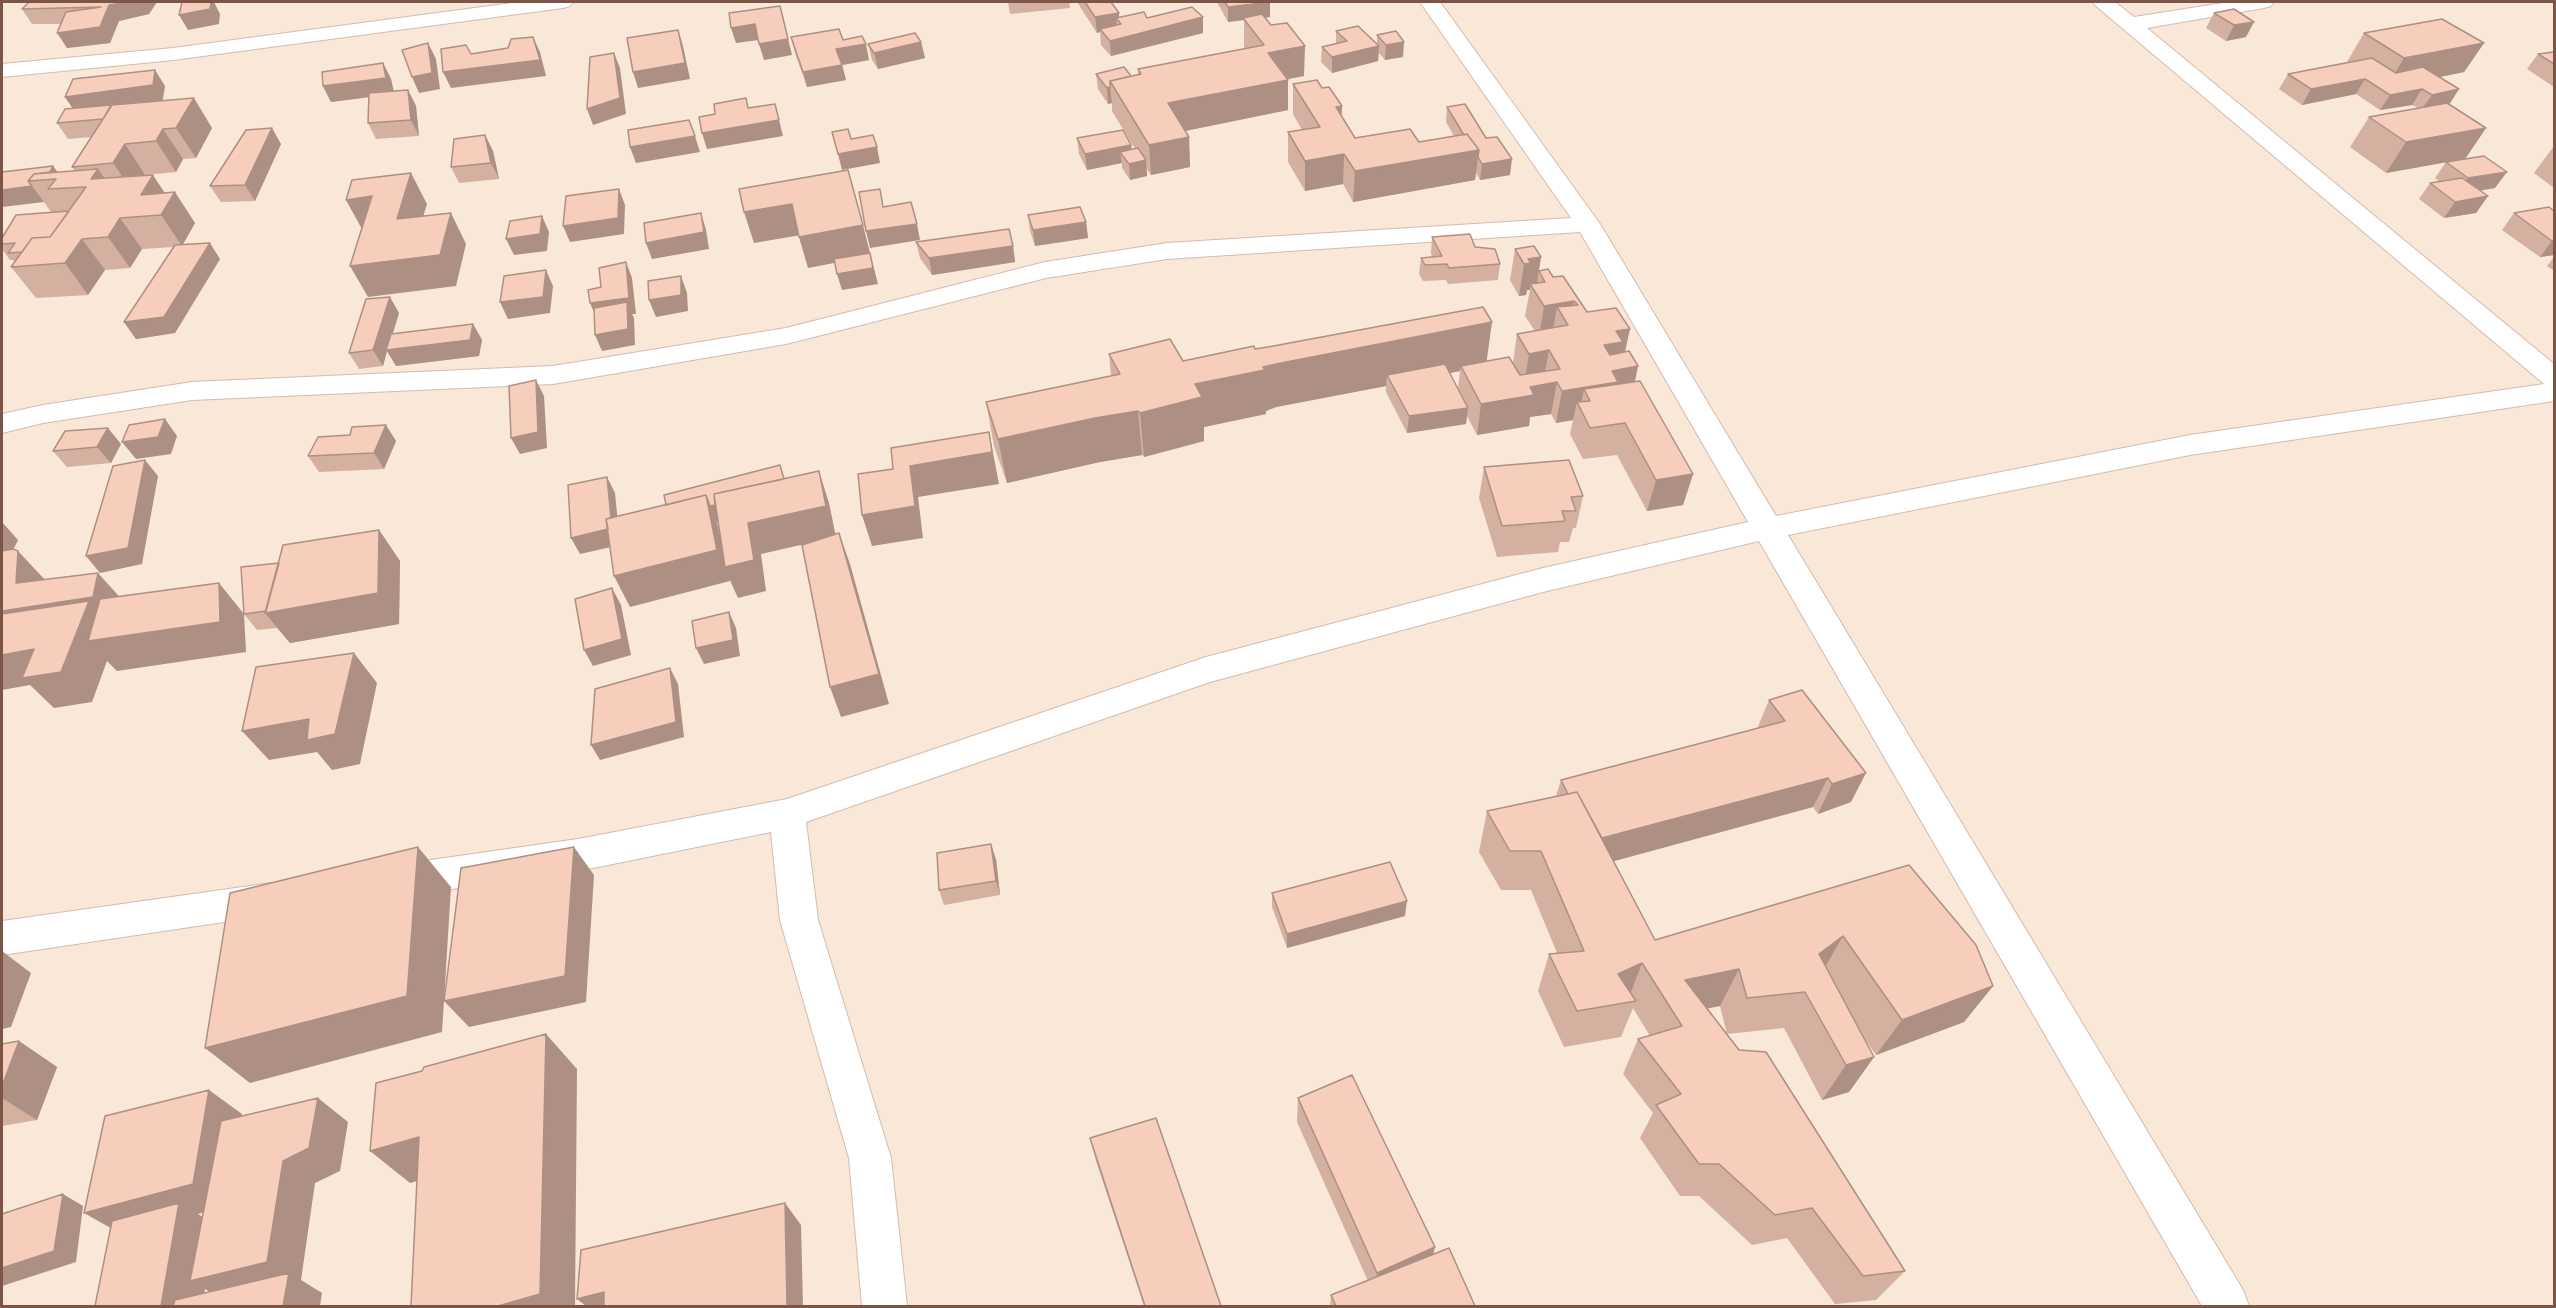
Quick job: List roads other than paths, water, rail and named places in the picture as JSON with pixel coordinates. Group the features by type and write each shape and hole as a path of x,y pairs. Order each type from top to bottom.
{"street":[{"path":"2,70 172,54 434,10 563,2"},
{"path":"1430,2 1588,224 1770,528 2228,1306"},
{"path":"2103,2 2554,378"},
{"path":"2131,24 2264,2"},
{"path":"2,424 43,414 192,391 553,375 786,336 1045,270 1167,251 1588,224"},
{"path":"366,885 578,855 787,814 1206,670 1543,580 1770,528 2190,445 2554,392"},
{"path":"787,814 799,920 870,1158 885,1306"},
{"path":"2,938 308,894"}]}
